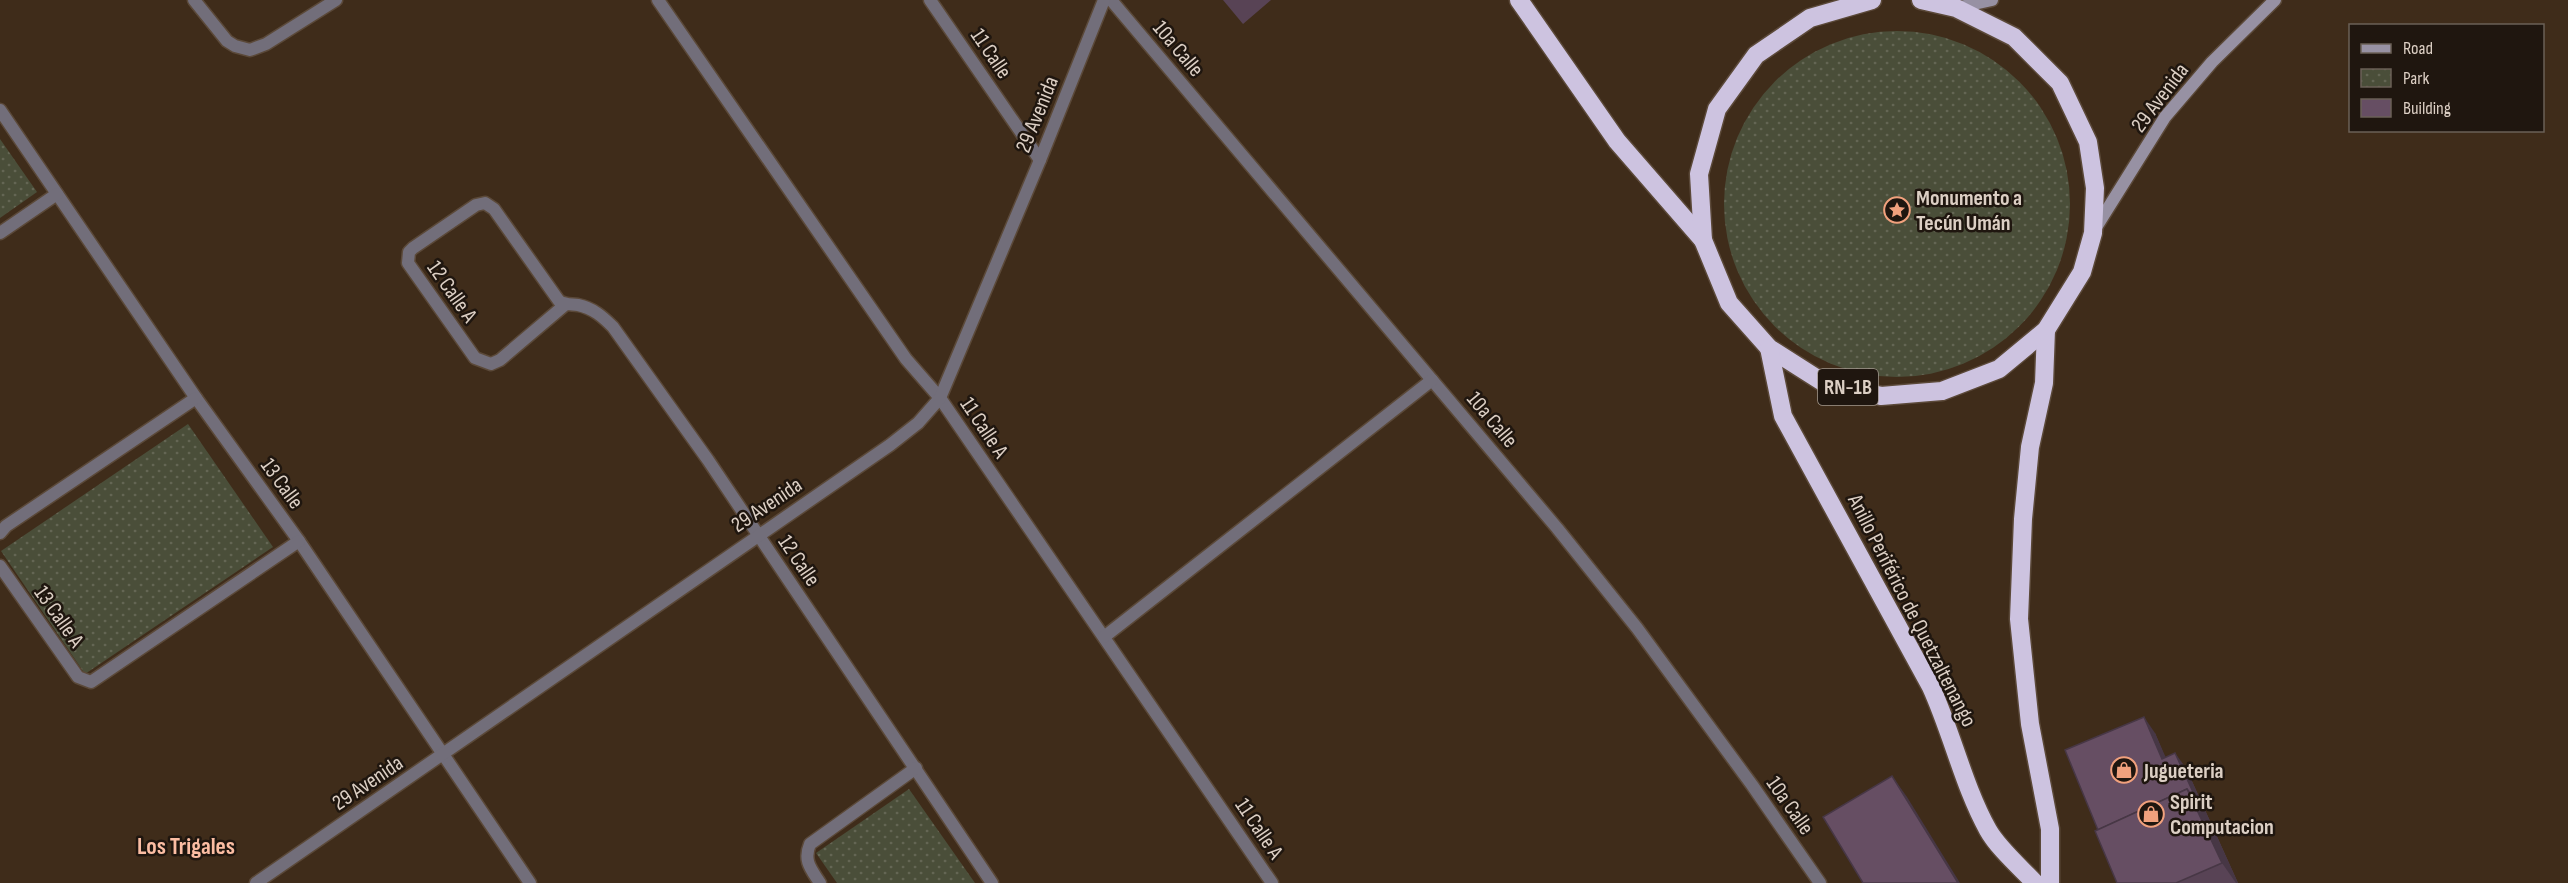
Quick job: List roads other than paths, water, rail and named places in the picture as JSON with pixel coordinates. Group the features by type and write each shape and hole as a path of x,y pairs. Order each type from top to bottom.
{"highway":[{"name":"RN-1B","path":"1519,0 1617,141 1703,240 1729,303 1769,348 1821,381 1881,396 1942,391 1999,369 2046,330 2082,272 2092,233 2095,188 2088,142 2060,83 2014,37 1956,8 1921,0"},
{"name":"RN-1B","path":"1703,240 1699,174 1717,110 1756,55 1810,18 1872,0"},
{"name":"RN-1B","path":"2046,330 2044,383 2030,447 2025,499 2019,619 2030,723 2050,829 2050,883"},
{"name":"Anillo Periférico de Quetzaltenango","path":"1769,348 1783,416 1931,687 1989,832 2035,883"}],"main road":[{"path":"1956,8 1992,0"},
{"name":"29 Avenida","path":"2092,233 2165,117 2212,62 2275,0"}],"street":[{"path":"194,0 227,41 242,49 255,49 266,44 336,0"},
{"name":"11 Calle A","path":"658,0 906,358 939,398 1272,883"},
{"name":"11 Calle","path":"930,0 1040,160"},
{"name":"29 Avenida","path":"256,883 890,445 918,423 939,398 1040,160 1104,0"},
{"name":"10a Calle","path":"1111,0 1557,528 1637,628 1752,785 1820,883"},
{"name":"13 Calle","path":"0,110 196,398 298,541 530,883"},
{"path":"0,233 57,194"},
{"name":"12 Calle A","path":"485,203 494,209 556,298 566,304 500,360 485,363 475,358 408,263 407,257 413,248 476,205 485,203"},
{"name":"12 Calle","path":"566,304 586,307 596,312 613,327 708,460 992,883"},
{"path":"1104,637 1432,380"},
{"path":"0,532 196,398"},
{"name":"13 Calle A","path":"0,566 78,677 91,682 298,541"},
{"path":"820,883 808,866 807,855 814,840 916,768"}],"place":[{"name":"Monumento a Tecún Umán","path":"1897,210"},
{"name":"Jugueteria","path":"2124,770"},
{"name":"Spirit Computacion","path":"2151,814"}],"district":[{"name":"Los Trigales","path":"186,846"}]}
